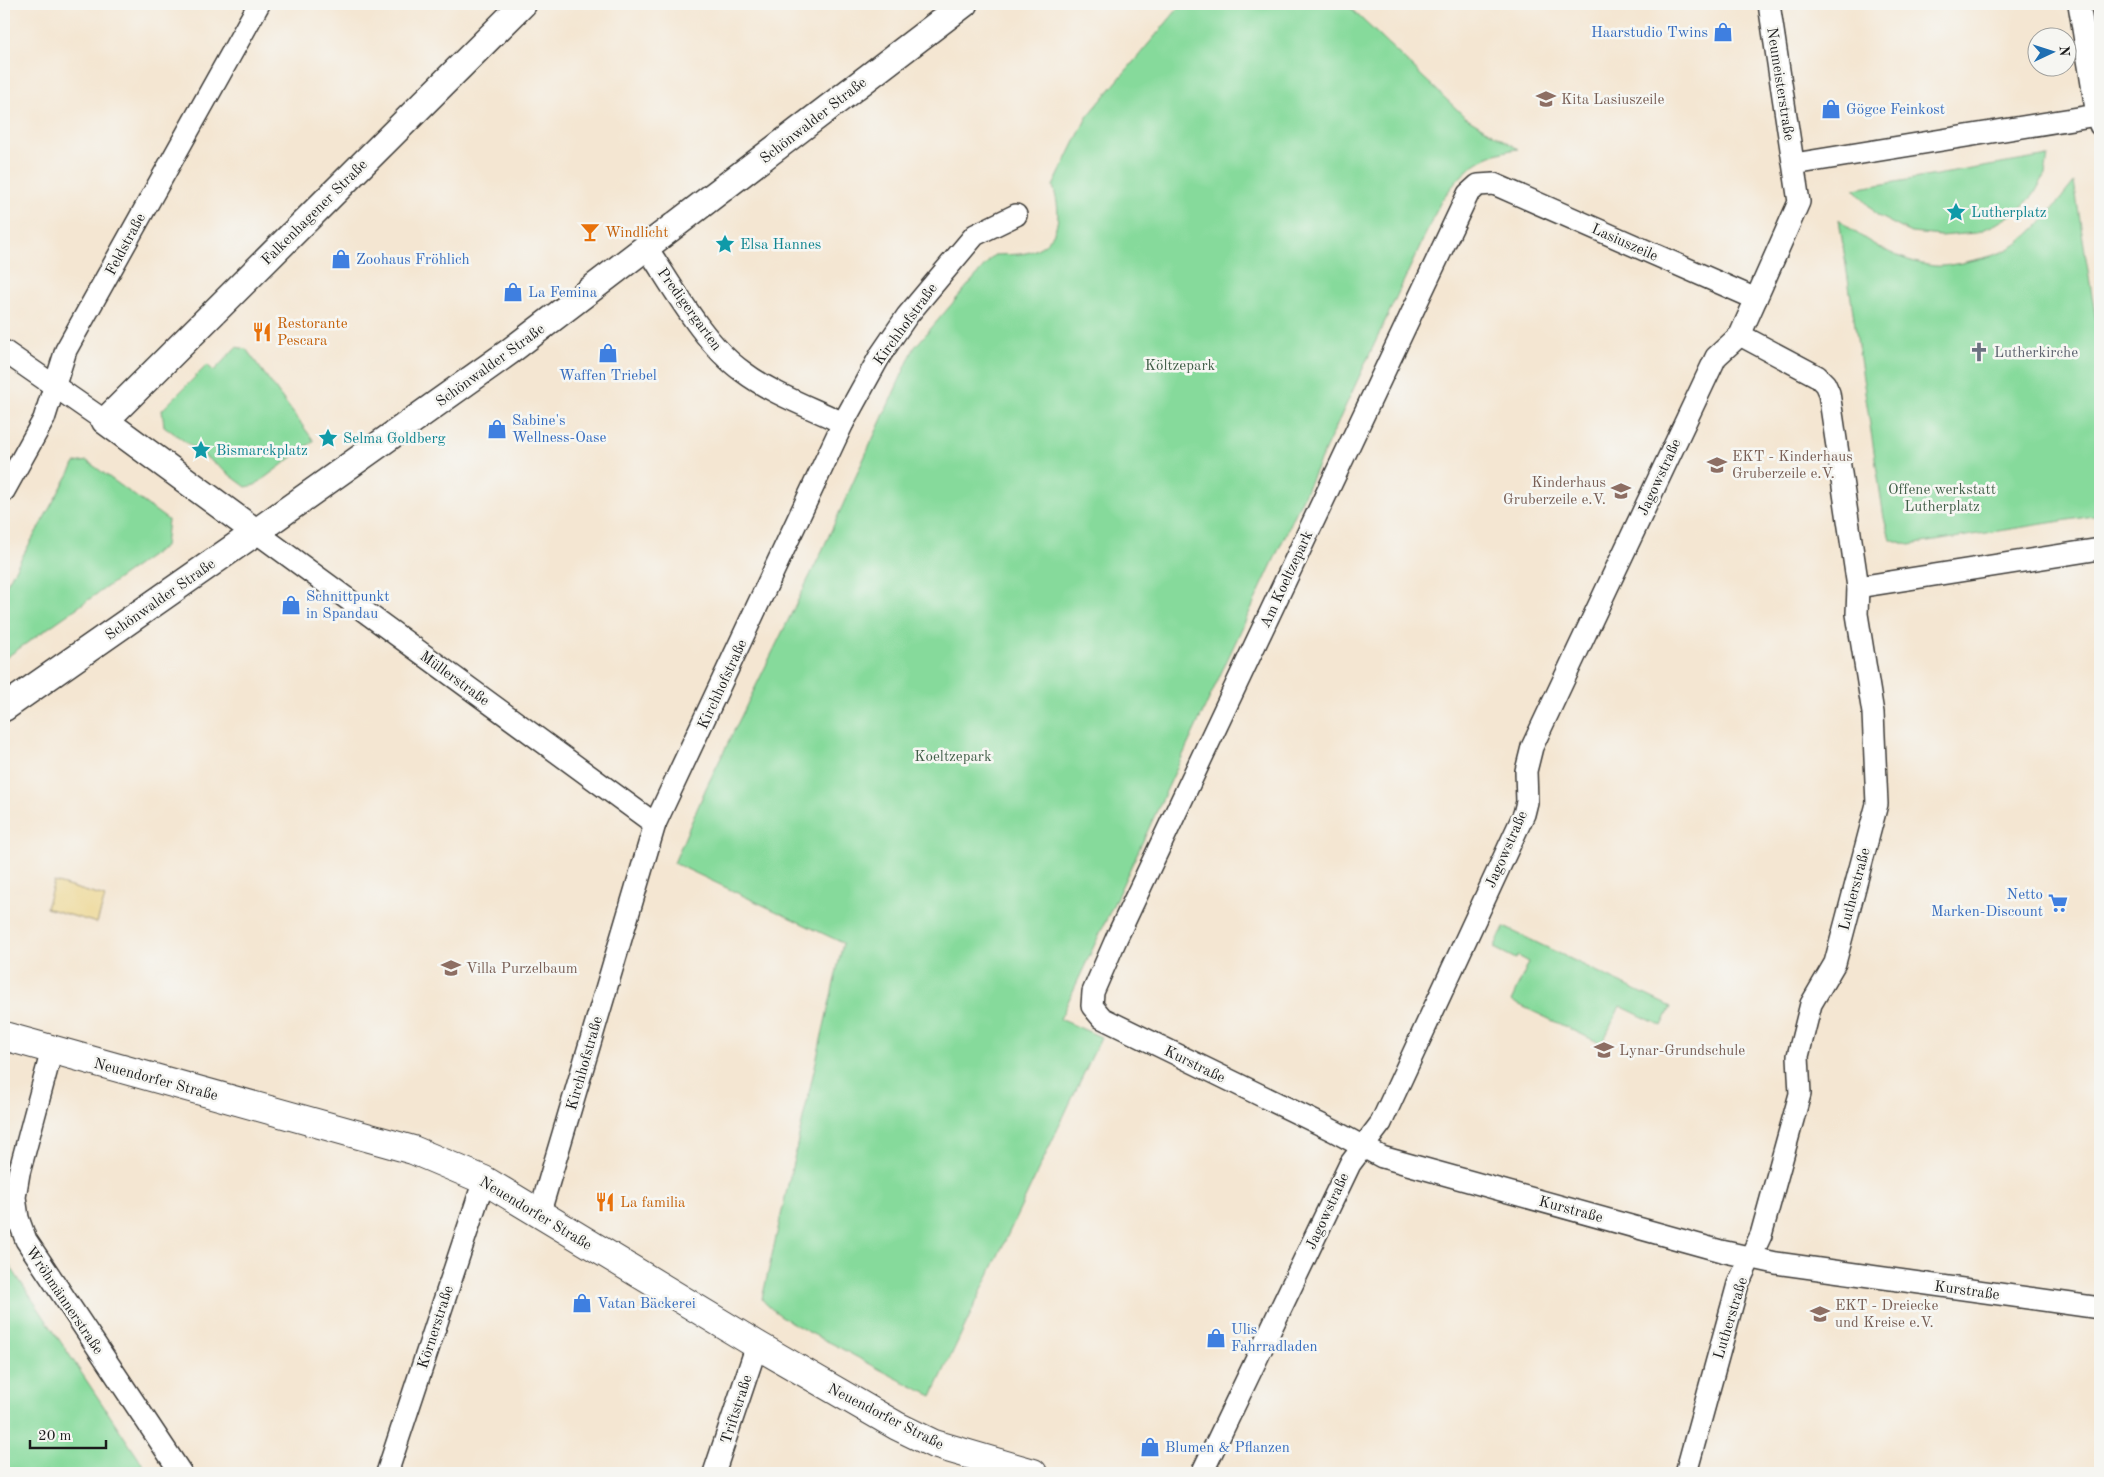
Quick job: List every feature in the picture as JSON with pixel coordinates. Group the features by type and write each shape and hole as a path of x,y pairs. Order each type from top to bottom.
{"main road":[{"name":"Neuendorfer Straße","path":"4,1036 413,1150 484,1180 539,1215 757,1345 934,1444 1033,1473"}],"street":[{"name":"Feldstraße","path":"4,491 44,418 66,350 259,4"},
{"name":"Falkenhagener Straße","path":"105,420 523,4"},
{"name":"Schönwalder Straße","path":"4,708 517,346 964,4"},
{"name":"Neumeisterstraße","path":"1769,4 1794,164"},
{"path":"1794,164 2099,120 2079,4"},
{"name":"Jagowstraße","path":"1202,1473 1350,1164 1381,1123 1524,814 1527,802 1526,771 1532,746 1716,357 1740,335 1799,202 1794,164"},
{"name":"Lasiuszeile","path":"1494,184 1756,299"},
{"name":"Am Koeltzepark","path":"1093,992 1468,194 1478,185 1494,184"},
{"name":"Kirchhofstraße","path":"539,1215 655,824 844,423 881,354 932,286 976,235 1016,215"},
{"name":"Predigergarten","path":"646,248 698,324 720,351 740,370 759,383 844,423"},
{"name":"Lutherstraße","path":"1686,1473 1738,1284 1761,1235 1800,1094 1798,1056 1811,1004 1834,963 1877,804 1873,713 1856,614 1858,588 1829,393 1825,384 1804,368 1740,335"},
{"path":"4,351 105,420 256,532"},
{"name":"Müllerstraße","path":"256,532 655,824"},
{"path":"1858,588 2100,548"},
{"name":"Kurstraße","path":"1093,992 1092,1006 1102,1018 1382,1157 1750,1258 2100,1308"},
{"name":"Wröhmännerstraße","path":"52,1050 19,1173 15,1197 18,1218 26,1240 181,1473"},
{"name":"Körnerstraße","path":"386,1473 484,1180"},
{"name":"Triftstraße","path":"714,1473 757,1345"}],"green space":[{"name":"Koeltzepark","path":"1182,4 1346,4 1464,116 1518,149 1492,155 1473,166 1457,181 1441,201 1060,1019 1101,1037 932,1396 794,1324 775,1312 762,1299 843,943 674,863 706,788 821,553 914,348 994,255 1022,254 1032,251 1045,244 1051,237 1055,229 1058,213 1053,186 1087,117"},
{"path":"2048,156 2045,175 2033,196 2016,212 1976,233 1941,236 1911,233 1878,216 1854,189"},
{"name":"Offene werkstatt Lutherplatz","path":"2074,182 2100,346 2100,515 1909,545 1890,539 1884,518 1839,219 1859,235 1896,255 1921,264 1934,266 1951,265 1995,255 2016,245 2043,220"},
{"path":"236,347 246,349 314,441 255,485 246,487 164,426 162,410 207,365 214,371"},
{"path":"87,461 168,520 165,546 4,659 4,589 75,463"},
{"path":"1504,927 1671,1007 1662,1026 1620,1006 1602,1044 1511,1001 1529,962 1518,956 1516,959 1494,948"},
{"path":"4,1257 147,1471 144,1473 4,1473"}],"sand":[{"path":"54,882 105,897 97,923 46,908"}],"place":[{"name":"Haarstudio Twins","path":"1723,32"},
{"name":"Kita Lasiuszeile","path":"1546,99"},
{"name":"Gögce Feinkost","path":"1831,109"},
{"name":"Lutherplatz","path":"1956,212"},
{"name":"Windlicht","path":"590,232"},
{"name":"Elsa Hannes","path":"725,244"},
{"name":"Zoohaus Fröhlich","path":"341,259"},
{"name":"La Femina","path":"513,292"},
{"name":"Restorante Pescara","path":"262,332"},
{"name":"Lutherkirche","path":"1979,352"},
{"name":"Waffen Triebel","path":"608,353"},
{"name":"Sabine's Wellness-Oase","path":"497,429"},
{"name":"Selma Goldberg","path":"328,438"},
{"name":"Bismarckplatz","path":"201,450"},
{"name":"EKT - Kinderhaus Gruberzeile e.V.","path":"1717,465"},
{"name":"Kinderhaus Gruberzeile e.V.","path":"1621,491"},
{"name":"Schnittpunkt in Spandau","path":"291,605"},
{"name":"Netto Marken-Discount","path":"2058,903"},
{"name":"Villa Purzelbaum","path":"451,968"},
{"name":"Lynar-Grundschule","path":"1604,1050"},
{"name":"La familia","path":"605,1202"},
{"name":"Vatan Bäckerei","path":"582,1303"},
{"name":"EKT - Dreiecke und Kreise e.V.","path":"1820,1314"},
{"name":"Ulis Fahrradladen","path":"1216,1338"},
{"name":"Blumen & Pflanzen","path":"1150,1447"}],"park label":[{"name":"Költzepark","path":"1180,365"}]}
